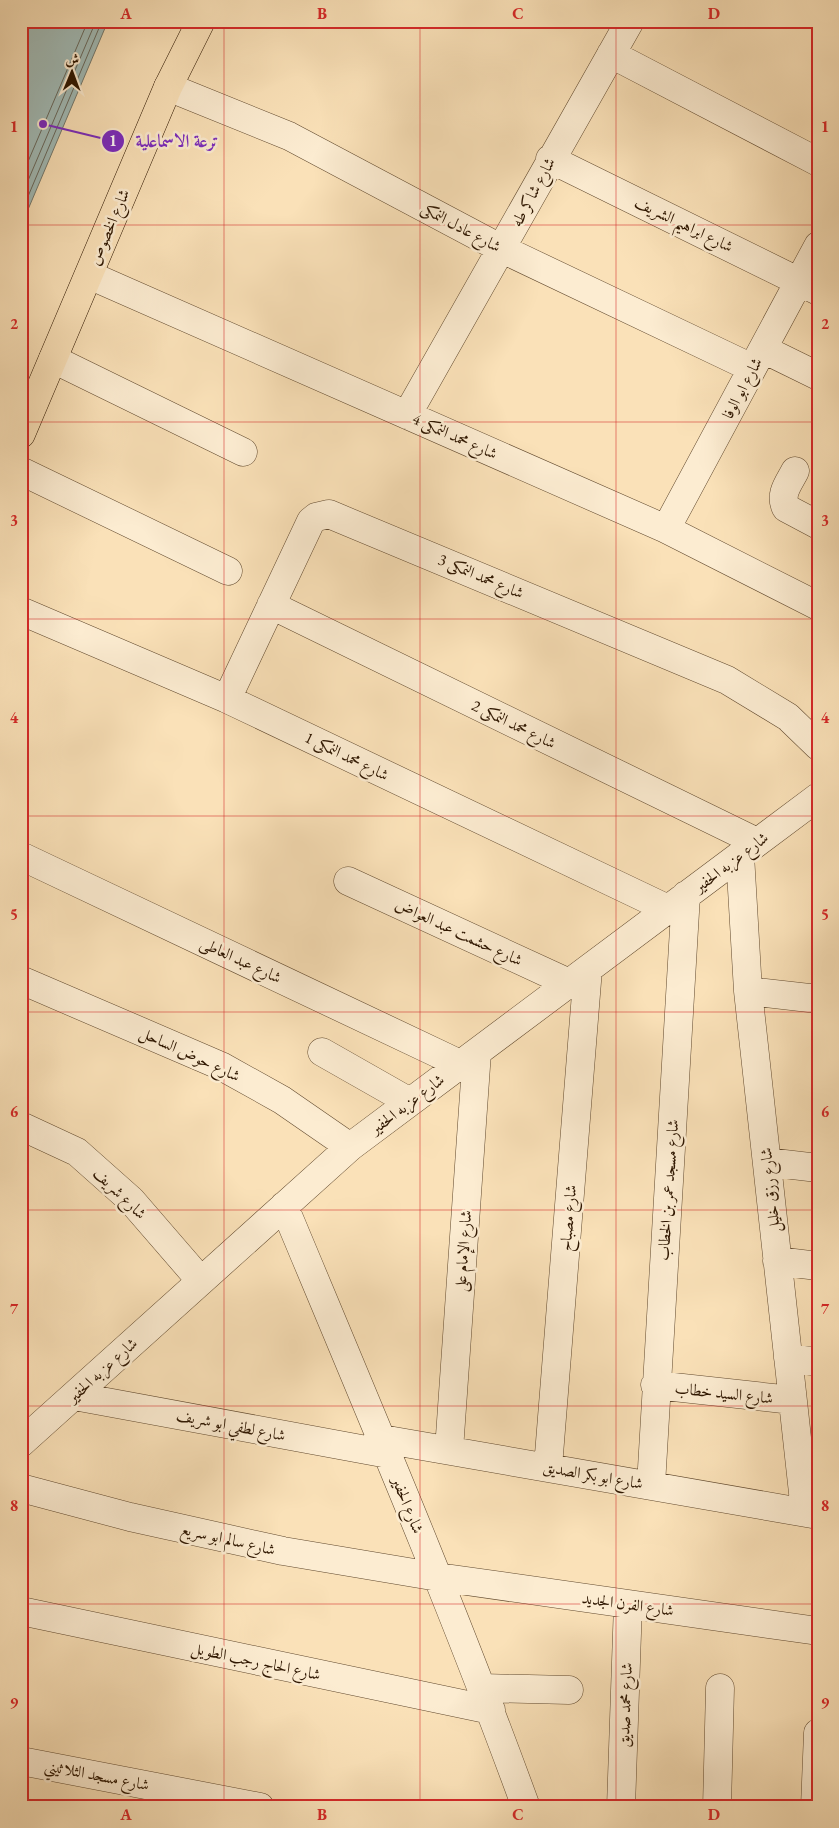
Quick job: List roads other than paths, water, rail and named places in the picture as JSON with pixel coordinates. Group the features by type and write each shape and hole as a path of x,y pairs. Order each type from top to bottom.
{"main road":[{"name":"شارع الخصوص","path":"21,434 168,87 202,21"}],"street":[{"name":"شارع شاكر طه","path":"407,415 502,249 550,159 630,21"},
{"path":"611,54 818,162"},
{"name":"شارع عادل النمكى","path":"168,87 290,136 502,249 757,358 818,376"},
{"name":"شارع ابراهيم الشريف","path":"550,159 808,286"},
{"name":"شارع ابو الوفا","path":"666,529 757,358 808,286 818,246"},
{"name":"شارع محمد النمكى 4","path":"89,275 666,529 818,606"},
{"path":"53,359 243,452"},
{"path":"21,471 228,572"},
{"path":"795,471 784,492 783,503 786,508 818,525"},
{"name":"شارع محمد النمكى 3","path":"227,698 311,521 323,515 336,515 727,680 788,718 818,746"},
{"name":"شارع محمد النمكى 2","path":"271,605 749,848"},
{"name":"شارع محمد النمكى 1","path":"21,611 227,698 677,902"},
{"name":"شارع عزبه الحفير","path":"21,1443 350,1147 818,797"},
{"name":"شارع رزق خليل","path":"749,848 748,991 792,1400 808,1457 811,1513"},
{"name":"شارع عبد العاطى","path":"21,856 468,1058"},
{"name":"شارع حشمت عبد العواض","path":"348,881 579,976"},
{"name":"شارع مسجد عمر بن الخطاب","path":"651,1485 677,902"},
{"name":"شارع مصباح","path":"548,1467 579,976"},
{"name":"شارع حوض الساحل","path":"21,980 221,1066 282,1100 350,1147"},
{"path":"748,991 818,999"},
{"path":"322,1052 410,1102"},
{"name":"شارع الإمام على","path":"449,1450 468,1058"},
{"name":"شارع شريف","path":"21,1126 77,1152 131,1200 201,1281"},
{"path":"767,1162 818,1168"},
{"name":"شارع الحفير","path":"284,1206 438,1577 526,1807"},
{"path":"777,1261 818,1266"},
{"path":"788,1358 818,1362"},
{"name":"شارع السيد خطاب","path":"655,1385 792,1400"},
{"name":"شارع لطفي ابو شريف","path":"74,1396 385,1447"},
{"name":"شارع ابو بكر الصديق","path":"385,1447 449,1450 811,1513"},
{"name":"شارع سالم ابو سريع","path":"21,1488 130,1517 283,1551 438,1577"},
{"name":"شارع الفرن الجديد","path":"438,1577 818,1631"},
{"name":"شارع محمد صديق","path":"621,1807 628,1604"},
{"name":"شارع الحاج رجب الطويل","path":"21,1611 486,1699 569,1690"},
{"path":"717,1807 720,1688"},
{"path":"815,1807 818,1733"},
{"name":"شارع مسجد الثلاثيني","path":"21,1761 260,1807"}],"water":[{"path":"21,21 108,21 21,226"}],"place":[{"name":"ترعة الاسماعلية","path":"43,124"}]}
